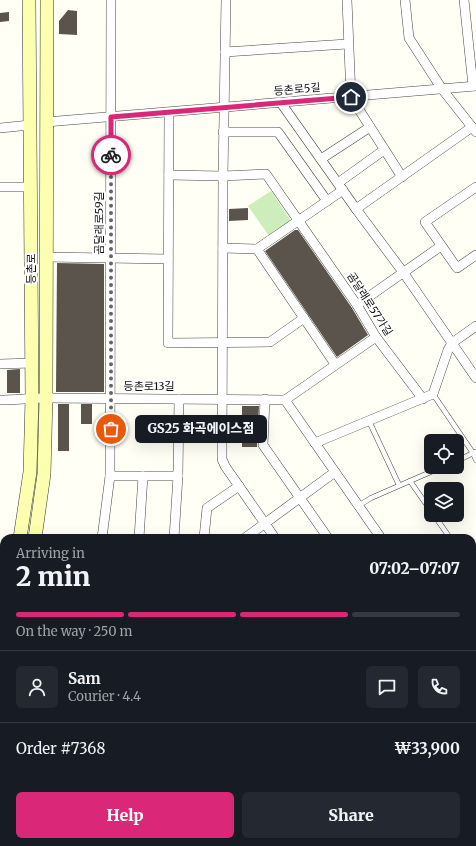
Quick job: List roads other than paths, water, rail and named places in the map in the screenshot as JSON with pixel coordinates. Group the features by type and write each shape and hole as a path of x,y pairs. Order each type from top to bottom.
{"main road":[{"name":"등촌로","path":"21,534 30,472 32,398 29,0"},
{"name":"등촌로","path":"36,534 44,474 46,398 47,0"}],"street":[{"name":"곰달래로59길","path":"103,534 110,476 111,0"},
{"path":"226,0 223,132 222,459 238,486 272,534"},
{"path":"346,0 351,97 402,177"},
{"path":"356,209 474,129 442,89 409,38 405,0"},
{"path":"464,0 474,86"},
{"path":"225,52 348,44"},
{"name":"등촌로5길","path":"46,122 169,113 474,86"},
{"path":"281,103 356,209 404,272 476,378"},
{"path":"169,113 168,343 270,342 304,318"},
{"path":"0,128 30,125"},
{"path":"321,159 370,126"},
{"path":"223,132 278,132 328,201"},
{"path":"223,248 257,249 328,201 340,187 384,150"},
{"name":"곰달래로57가길","path":"223,176 266,174 357,305 376,337 423,398"},
{"path":"169,175 223,176"},
{"path":"0,187 31,187"},
{"path":"476,187 425,222 457,268 476,255"},
{"path":"357,305 441,246"},
{"path":"257,249 335,364"},
{"name":"등촌로","path":"46,257 168,259"},
{"path":"315,443 433,394 448,350 452,344 476,326"},
{"path":"376,337 285,400 378,534"},
{"path":"0,364 32,363"},
{"name":"등촌로13길","path":"0,400 22,400 32,398 285,400"},
{"path":"174,534 178,476 179,399"},
{"path":"265,399 263,445 325,534"},
{"path":"251,534 335,472"},
{"path":"110,476 178,476"},
{"path":"139,534 143,476"},
{"path":"204,534 207,508 238,486"}],"lane":[{"path":"433,394 475,452 476,460"},
{"path":"369,420 399,485"},
{"path":"464,457 475,452"},
{"path":"358,506 371,498 426,474"},
{"path":"410,481 424,501"},
{"path":"439,522 447,534"}],"place":[{"name":"GS25 화곡에이스점","path":"111,429"}]}
